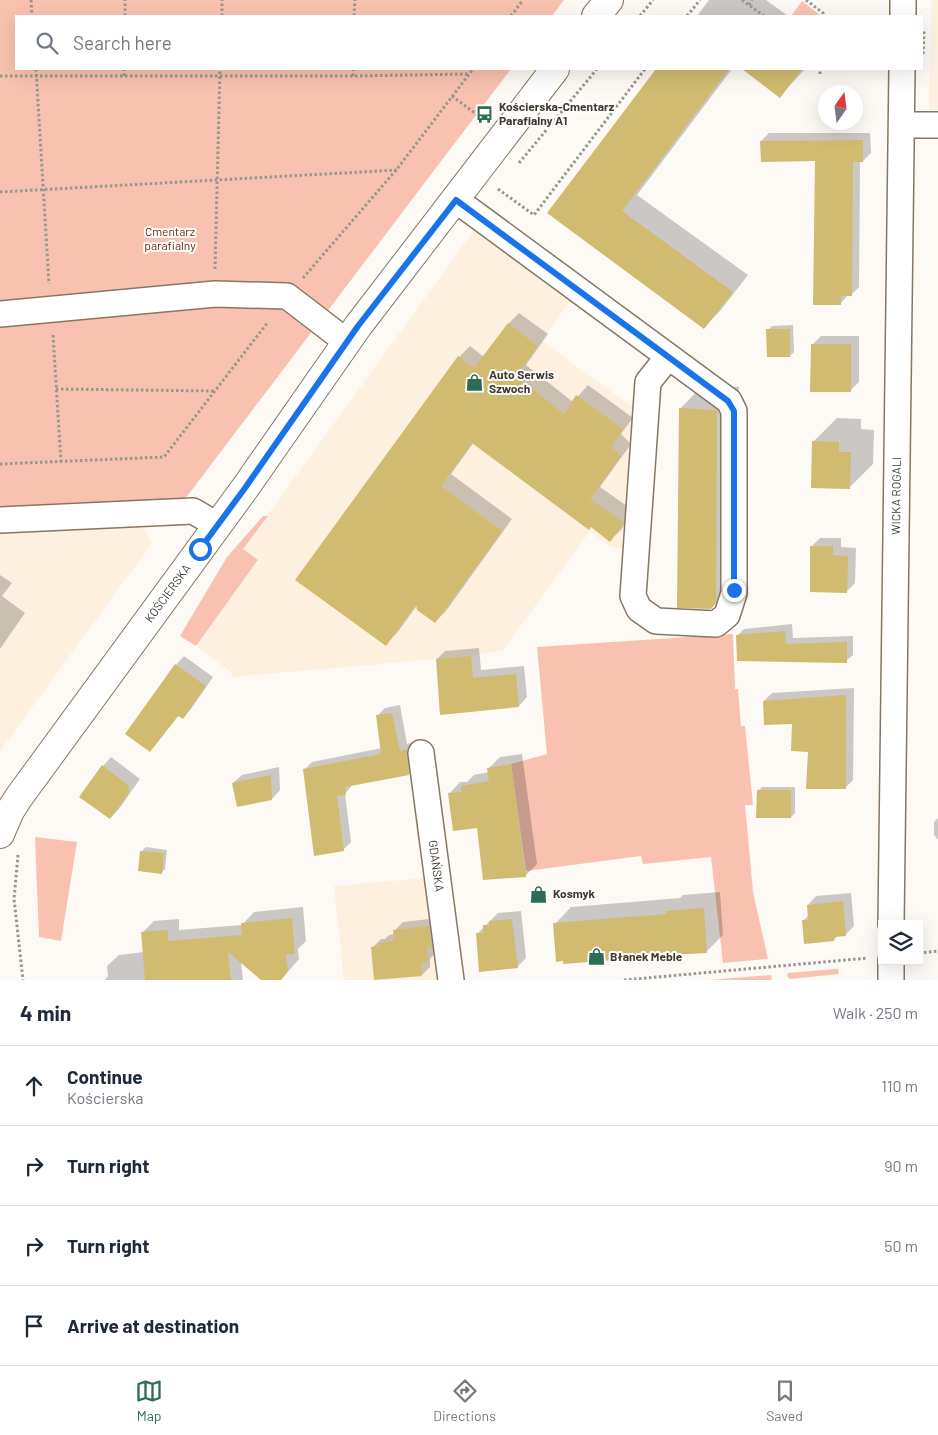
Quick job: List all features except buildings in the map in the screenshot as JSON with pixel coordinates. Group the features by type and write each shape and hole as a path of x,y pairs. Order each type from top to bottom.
{"main road":[{"path":"597,15 609,0"},
{"name":"KOŚCIERSKA","path":"10,840 10,811 19,797 245,488 347,342 466,208 554,70"}],"street":[{"path":"903,0 903,15"},
{"name":"WICKA ROGALI","path":"891,920 902,70"},
{"path":"902,124 938,125"},
{"path":"466,208 728,401 734,411 734,593 727,616 716,624 656,621 639,609 633,596 648,382 668,357"},
{"path":"0,314 215,294 288,296 347,342"},
{"path":"0,520 193,511 217,525"},
{"name":"GDAŃSKA","path":"422,752 451,980"},
{"path":"883,965 891,980"}],"path":[{"path":"31,0 32,15"},
{"path":"125,0 125,15"},
{"path":"222,0 222,15"},
{"path":"354,15 355,0"},
{"path":"512,15 523,0"},
{"path":"641,15 654,0"},
{"path":"688,15 700,0"},
{"path":"742,0 763,15"},
{"path":"749,5 752,0"},
{"path":"806,0 823,15"},
{"path":"36,70 61,462"},
{"path":"124,70 124,76"},
{"path":"215,294 220,70"},
{"path":"352,76 353,70"},
{"path":"516,167 596,70"},
{"path":"498,189 534,215 644,70"},
{"path":"0,76 352,76 469,74"},
{"path":"452,96 487,122"},
{"path":"0,192 397,170"},
{"path":"466,208 498,189 504,182"},
{"path":"56,389 215,391"},
{"path":"10,840 16,864 14,899 23,980"},
{"path":"923,953 938,951"},
{"path":"624,980 878,959"}],"shaded area":[{"path":"931,0 938,0 937,110 929,110"},
{"path":"475,229 569,302 542,341 650,420 643,553 611,547 590,531 503,650 471,656 232,677 231,672 196,646 258,561 243,549"},
{"path":"141,524 152,543 0,751 0,531"},
{"path":"425,878 438,980 344,980 334,886"}],"green space":[{"name":"Cmentarz parafialny","path":"0,0 564,0 553,15 15,15 15,70 510,70 185,499 0,508"},
{"path":"802,1 820,15 792,15"},
{"path":"263,516 268,516 243,549 258,560 196,646 180,636 227,557"},
{"path":"733,634 735,689 738,689 741,726 745,726 753,805 745,805 753,892 768,959 723,963 711,857 643,864 641,856 526,871 511,764 547,754 537,647"},
{"path":"35,837 77,842 61,941 39,937"},
{"path":"838,969 839,974 790,979 787,976 788,973"},
{"path":"771,975 771,980 709,980"}],"place":[{"name":"Kościerska-Cmentarz Parafialny A1","path":"485,114"},
{"name":"Auto Serwis Szwoch","path":"475,382"},
{"name":"Kosmyk","path":"539,894"},
{"name":"Błanek Meble","path":"596,957"}],"route":[{"path":"200,549 358,326 456,200 728,401 734,411 734,590"}]}
